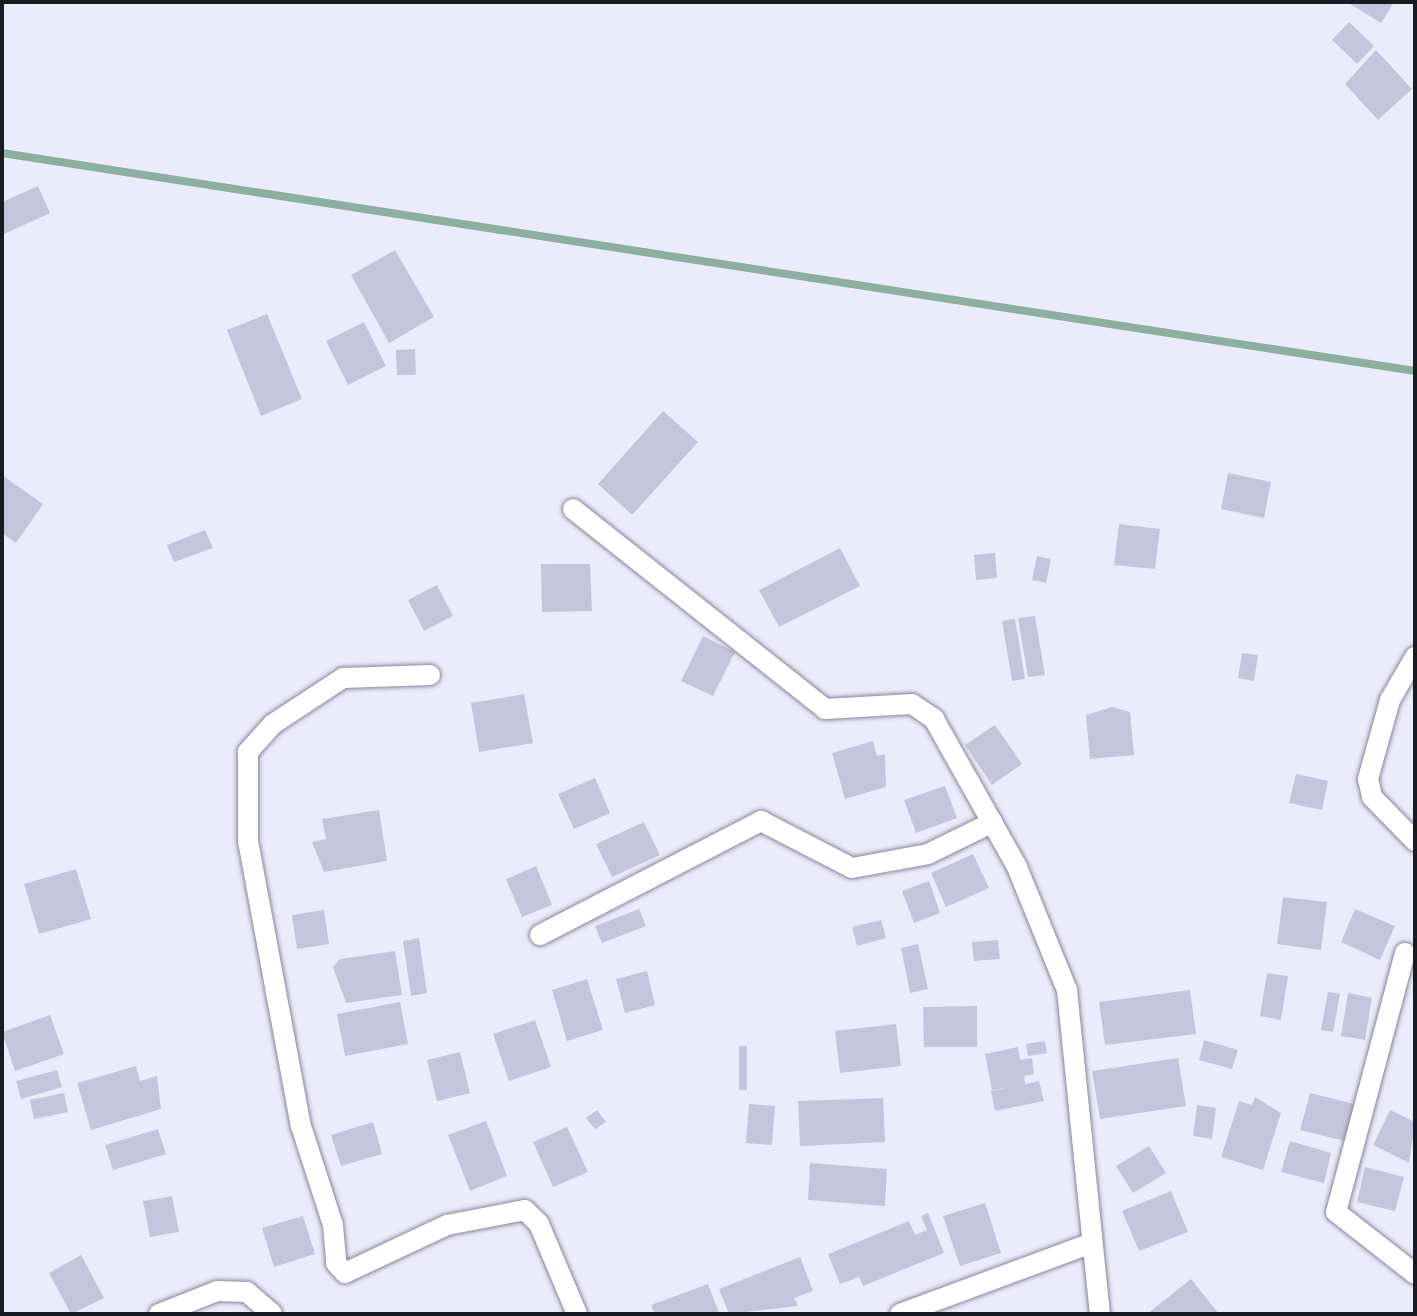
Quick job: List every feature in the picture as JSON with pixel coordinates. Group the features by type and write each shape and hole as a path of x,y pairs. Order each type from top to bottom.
{"street":[{"path":"573,509 825,709 923,708 993,822 1051,938 1067,990 1089,1244 1100,1314"},
{"path":"1415,657 1390,700 1368,779 1372,797 1415,841"},
{"path":"430,675 343,678 273,724 248,752 248,841 301,1126 333,1225 336,1263 345,1273 447,1225 525,1210 539,1224 577,1314"},
{"path":"540,935 761,821 852,868 928,854 993,822"},
{"path":"1405,953 1336,1212 1415,1274"},
{"path":"900,1314 1089,1244"},
{"path":"159,1314 217,1291 247,1292 272,1314"}],"building":[{"path":"1347,2 1394,2 1381,23"},
{"path":"1349,22 1374,46 1357,64 1332,40"},
{"path":"1376,50 1412,89 1378,120 1345,84"},
{"path":"38,186 50,213 2,235 2,202"},
{"path":"395,250 434,317 389,343 351,275"},
{"path":"267,314 302,399 261,416 227,330"},
{"path":"364,322 386,366 348,385 326,341"},
{"path":"415,349 416,375 397,375 396,350"},
{"path":"663,411 698,442 632,515 598,484"},
{"path":"1228,473 1271,482 1264,518 1221,509"},
{"path":"2,475 43,504 16,543 2,533"},
{"path":"1119,524 1160,529 1155,569 1114,565"},
{"path":"205,530 213,548 174,562 167,545"},
{"path":"840,548 860,586 779,627 759,590"},
{"path":"995,553 997,578 976,580 974,555"},
{"path":"1037,556 1051,559 1046,583 1032,580"},
{"path":"541,564 590,564 592,611 542,612"},
{"path":"437,585 453,616 424,631 408,600"},
{"path":"1035,616 1045,675 1028,677 1018,618"},
{"path":"1015,619 1025,679 1012,681 1002,621"},
{"path":"703,636 735,652 713,696 681,681"},
{"path":"1242,653 1258,655 1254,681 1238,678"},
{"path":"524,694 533,743 479,752 471,703"},
{"path":"1112,707 1130,712 1134,755 1090,759 1086,715"},
{"path":"995,725 1022,764 992,785 965,745"},
{"path":"873,741 877,756 885,754 886,787 845,799 832,753"},
{"path":"1296,774 1328,781 1322,810 1289,803"},
{"path":"595,778 610,813 574,829 558,794"},
{"path":"945,786 957,818 916,833 904,800"},
{"path":"379,810 387,861 324,872 312,842 326,839 322,819"},
{"path":"644,822 660,855 612,877 596,844"},
{"path":"973,854 989,888 946,907 931,873"},
{"path":"536,866 552,905 522,917 506,879"},
{"path":"76,869 91,919 39,934 24,884"},
{"path":"929,881 940,913 914,923 902,891"},
{"path":"1283,897 1327,902 1321,950 1277,944"},
{"path":"639,909 646,926 602,943 595,926"},
{"path":"1355,909 1395,926 1380,960 1341,942"},
{"path":"324,910 329,944 297,949 292,915"},
{"path":"881,920 886,938 857,946 852,927"},
{"path":"419,938 427,993 411,996 403,941"},
{"path":"998,940 1000,959 974,961 972,942"},
{"path":"918,944 928,989 910,993 901,948"},
{"path":"395,951 402,995 346,1003 333,967 340,959"},
{"path":"647,971 655,1005 625,1013 616,979"},
{"path":"1267,973 1288,976 1281,1020 1260,1016"},
{"path":"587,979 603,1030 567,1041 552,990"},
{"path":"1190,990 1196,1034 1105,1045 1099,1002"},
{"path":"1328,992 1340,994 1333,1032 1321,1030"},
{"path":"1348,993 1372,998 1365,1040 1341,1036"},
{"path":"400,1002 408,1044 345,1056 337,1014"},
{"path":"977,1006 977,1047 924,1047 923,1007"},
{"path":"50,1015 64,1054 15,1071 2,1032"},
{"path":"535,1020 551,1067 509,1081 493,1034"},
{"path":"896,1024 901,1066 840,1073 835,1031"},
{"path":"1204,1040 1238,1050 1232,1069 1199,1060"},
{"path":"1045,1041 1047,1053 1028,1056 1026,1044"},
{"path":"739,1046 747,1046 747,1090 739,1090"},
{"path":"1018,1047 1020,1060 1032,1058 1034,1074 1024,1076 1025,1084 1039,1081 1044,1101 995,1111 991,1091 1010,1087 992,1090 985,1054"},
{"path":"460,1052 470,1093 437,1101 427,1060"},
{"path":"1178,1058 1186,1106 1100,1119 1092,1071"},
{"path":"136,1066 140,1081 157,1076 161,1109 91,1130 77,1083"},
{"path":"57,1070 62,1087 21,1099 16,1081"},
{"path":"64,1093 68,1112 34,1119 30,1100"},
{"path":"1310,1093 1354,1104 1345,1141 1300,1130"},
{"path":"1255,1097 1281,1113 1263,1170 1221,1157 1239,1101 1252,1105"},
{"path":"883,1098 885,1142 800,1146 798,1101"},
{"path":"749,1104 775,1106 772,1145 746,1143"},
{"path":"1197,1105 1216,1108 1212,1139 1193,1136"},
{"path":"597,1110 606,1122 595,1129 586,1118"},
{"path":"1390,1110 1415,1122 1409,1163 1373,1145"},
{"path":"486,1121 507,1176 470,1191 448,1135"},
{"path":"373,1122 382,1154 341,1166 331,1135"},
{"path":"567,1127 588,1172 553,1187 533,1142"},
{"path":"158,1129 166,1154 113,1170 105,1145"},
{"path":"1290,1141 1331,1153 1324,1183 1281,1172"},
{"path":"1149,1146 1166,1173 1133,1193 1116,1166"},
{"path":"810,1163 887,1169 885,1206 808,1200"},
{"path":"1365,1167 1404,1177 1395,1211 1357,1202"},
{"path":"1171,1191 1188,1232 1139,1251 1122,1211"},
{"path":"172,1196 179,1232 150,1237 143,1201"},
{"path":"985,1203 1001,1253 960,1266 943,1216"},
{"path":"928,1213 944,1253 863,1286 859,1277 840,1284 828,1254 909,1221 915,1235 927,1230 921,1216"},
{"path":"303,1216 315,1254 274,1267 262,1228"},
{"path":"81,1255 104,1298 71,1314 49,1273"},
{"path":"800,1257 813,1291 794,1298 798,1306 729,1314 719,1289"},
{"path":"1191,1279 1219,1314 1147,1314"},
{"path":"708,1284 719,1313 655,1314 651,1305"}],"waterway":[{"path":"2,153 1415,371"}]}
